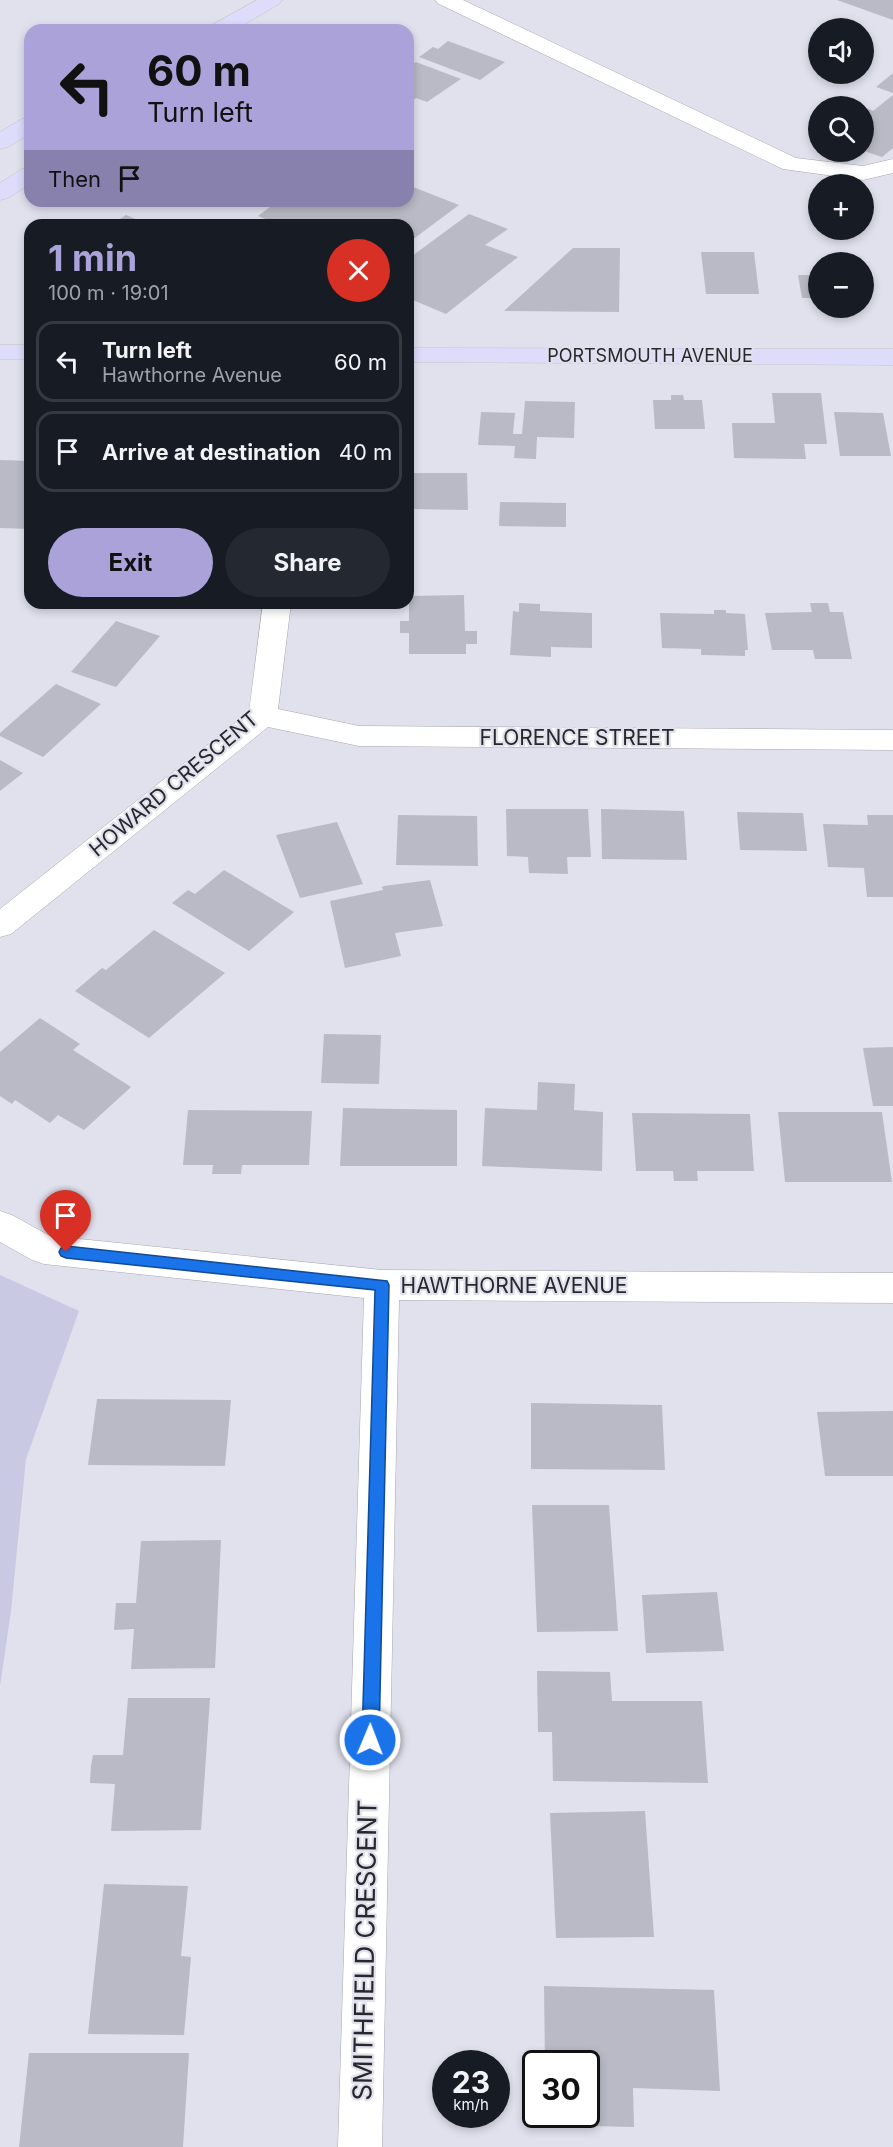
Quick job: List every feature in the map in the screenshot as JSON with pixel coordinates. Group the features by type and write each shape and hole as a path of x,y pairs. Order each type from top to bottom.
{"main road":[{"path":"230,24 272,0"},
{"path":"0,142 24,128"},
{"path":"0,193 24,178"},
{"path":"0,352 24,352"},
{"name":"PORTSMOUTH AVENUE","path":"414,355 893,357"}],"street":[{"path":"446,0 791,164 863,173 893,166"},
{"name":"HOWARD CRESCENT","path":"0,926 263,716 276,609"},
{"name":"FLORENCE STREET","path":"263,716 359,736 893,740"},
{"name":"HAWTHORNE AVENUE","path":"0,1225 44,1250 382,1285 893,1288"},
{"name":"SMITHFIELD CRESCENT","path":"360,2147 382,1285"}],"shaded area":[{"path":"0,1275 79,1311 26,1459 11,1611 0,1686"}],"building":[{"path":"837,0 893,0 893,20"},
{"path":"448,41 505,62 480,80 419,57 433,47 438,49"},
{"path":"416,62 461,79 427,102 414,99 414,63"},
{"path":"893,73 893,93 876,87"},
{"path":"893,95 893,148 882,157 874,154 874,110"},
{"path":"414,187 459,205 414,239 414,219 265,219 258,216 270,207 414,207"},
{"path":"469,214 508,229 485,245 518,257 446,314 414,301 414,255"},
{"path":"126,215 136,219 120,219"},
{"path":"573,248 620,248 619,312 504,311"},
{"path":"701,252 754,252 759,294 706,294"},
{"path":"798,275 808,275 808,298 802,298"},
{"path":"772,393 821,393 827,444 804,444 806,459 734,458 732,423 775,423"},
{"path":"671,395 683,395 684,400 702,400 705,429 655,429 653,400 671,400"},
{"path":"525,401 575,402 574,438 537,437 536,459 514,458 515,446 478,445 481,412 515,413 513,434 522,434"},
{"path":"834,412 883,413 891,456 840,456"},
{"path":"0,460 24,461 24,529 0,528"},
{"path":"414,473 467,473 468,510 414,509"},
{"path":"500,502 566,503 566,527 499,526"},
{"path":"464,595 465,631 477,631 477,644 466,644 466,654 409,654 409,633 400,633 400,621 409,621 409,609 414,609 414,596"},
{"path":"519,603 540,604 540,611 592,613 592,648 551,647 551,657 510,655 513,611 519,612"},
{"path":"810,603 828,603 830,612 843,612 852,659 815,659 813,650 772,650 765,613 812,612"},
{"path":"714,610 745,614 748,650 745,650 745,656 701,655 701,649 662,648 660,613 714,614"},
{"path":"116,621 160,636 116,687 71,672"},
{"path":"56,684 101,704 43,757 0,736 0,733"},
{"path":"0,760 23,773 0,791"},
{"path":"506,809 588,809 591,857 567,857 568,874 529,873 528,857 507,856"},
{"path":"601,809 684,811 687,860 602,859"},
{"path":"737,812 803,813 807,851 740,850"},
{"path":"398,815 477,816 478,866 396,865"},
{"path":"867,815 893,815 893,897 867,897 864,868 828,867 823,824 868,825"},
{"path":"337,822 363,884 300,898 276,835"},
{"path":"224,870 294,912 249,951 172,903 188,890 195,894"},
{"path":"430,880 443,926 395,933 401,956 345,968 330,901 383,890 384,886"},
{"path":"154,930 225,973 149,1038 75,991 102,968 106,970"},
{"path":"40,1018 80,1044 73,1050 131,1087 84,1130 58,1115 50,1123 15,1100 12,1104 0,1096 0,1052"},
{"path":"324,1034 381,1035 379,1084 321,1083"},
{"path":"893,1047 893,1106 873,1106 863,1048"},
{"path":"538,1082 575,1084 574,1110 603,1112 602,1171 482,1166 485,1108 537,1110"},
{"path":"343,1108 457,1110 457,1166 340,1166"},
{"path":"188,1110 312,1111 309,1165 242,1165 241,1174 212,1174 213,1165 183,1165"},
{"path":"778,1112 882,1112 892,1182 785,1182"},
{"path":"632,1113 750,1114 754,1171 697,1171 698,1181 674,1181 673,1171 636,1171"},
{"path":"97,1399 231,1400 225,1466 88,1465"},
{"path":"531,1403 662,1405 665,1470 531,1469"},
{"path":"893,1411 893,1476 825,1476 817,1412"},
{"path":"532,1505 609,1505 618,1631 537,1632"},
{"path":"221,1540 215,1668 131,1669 134,1629 114,1630 116,1603 136,1603 141,1541"},
{"path":"717,1592 724,1651 646,1653 642,1595"},
{"path":"537,1671 610,1672 612,1701 702,1701 708,1783 553,1781 552,1732 538,1732"},
{"path":"128,1698 210,1698 201,1830 111,1831 115,1784 90,1783 91,1766 93,1755 123,1755"},
{"path":"645,1811 654,1937 556,1938 550,1813"},
{"path":"104,1884 188,1886 181,1956 191,1957 184,2035 88,2034"},
{"path":"544,1986 714,1990 720,2091 633,2088 634,2127 600,2126 600,2050 545,2050"},
{"path":"29,2053 189,2053 183,2147 19,2147"}],"route":[{"path":"66,1252 382,1285 370,1740"}]}
